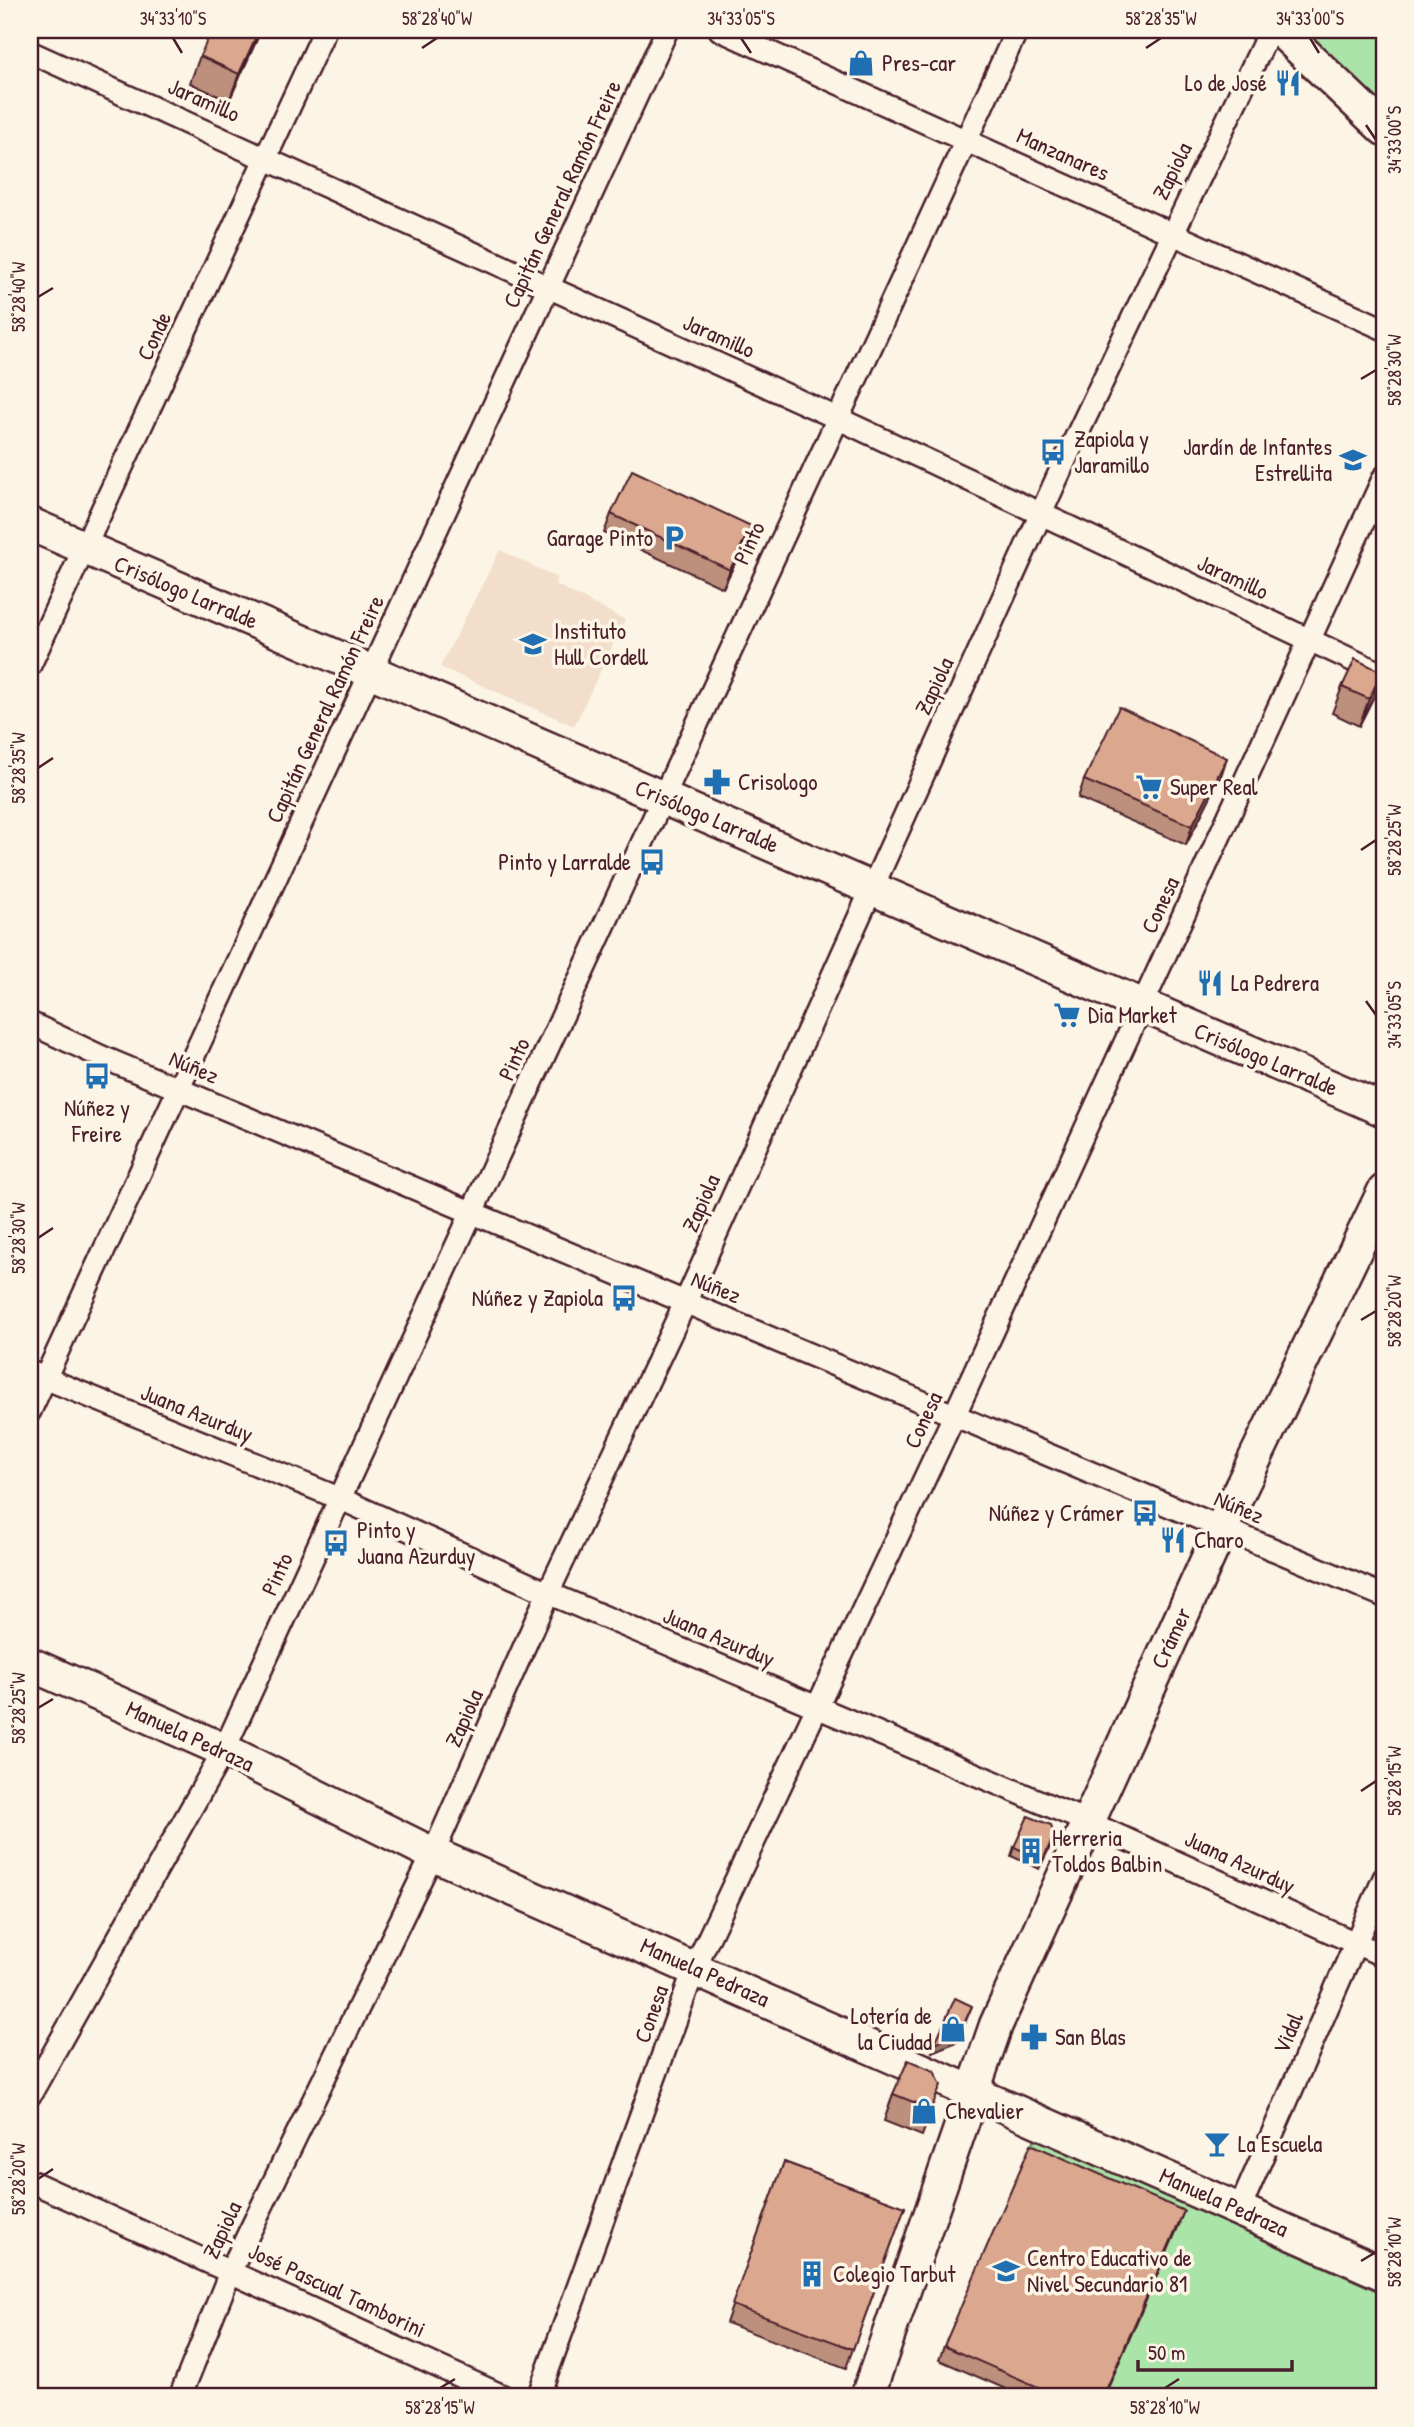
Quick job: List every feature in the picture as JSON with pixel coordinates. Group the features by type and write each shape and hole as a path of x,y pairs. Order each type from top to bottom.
{"street":[{"name":"Conde","path":"30,665 325,30"},
{"name":"Capitán General Ramón Freire","path":"30,1410 37,1376 180,1090 667,30"},
{"name":"Manzanares","path":"720,30 1172,231 1384,329"},
{"name":"Pinto","path":"30,2095 224,1750 471,1212 635,864 661,796 1017,30"},
{"name":"Zapiola","path":"180,2397 232,2270 433,1854 548,1593 685,1303 871,887 1172,231 1270,30"},
{"path":"1280,30 1384,129"},
{"name":"Jaramillo","path":"30,52 837,418 1384,675"},
{"name":"Conesa","path":"538,2397 695,1967 955,1414 1384,477"},
{"name":"Crisólogo Larralde","path":"30,524 1384,1110"},
{"name":"Núñez","path":"30,1023 180,1090 1384,1596"},
{"name":"Crámer","path":"867,2397 996,2025 1222,1527 1384,1191"},
{"name":"Juana Azurduy","path":"37,1376 341,1499 548,1593 1088,1822 1384,1956"},
{"name":"Manuela Pedraza","path":"30,1664 224,1750 433,1854 695,1967 1384,2274"},
{"name":"Vidal","path":"1240,2208 1384,1878"},
{"name":"José Pascual Tamborini","path":"30,2181 232,2270 505,2397"}],"shaded area":[{"name":"Instituto Hull Cordell","path":"500,550 557,578 555,584 625,620 574,726 440,667"}],"green space":[{"path":"1301,30 1384,30 1384,109"},
{"path":"1035,2138 1384,2294 1384,2397 1104,2397 1026,2158"}],"building":[{"path":"212,30 259,30 239,74 200,56"},
{"path":"632,470 751,526 730,570 611,514"},
{"path":"1355,659 1382,672 1369,699 1342,687"},
{"name":"Super Real","path":"1119,707 1227,758 1192,826 1084,780"},
{"name":"Herreria Toldos Balbin","path":"1028,1816 1051,1825 1054,1835 1043,1860 1014,1847"},
{"name":"Lotería de la Ciudad","path":"955,1998 972,2006 960,2033 935,2043"},
{"path":"908,2060 934,2071 941,2085 931,2109 893,2094"},
{"path":"1031,2144 1184,2211 1103,2397 1061,2397 944,2346"},
{"name":"Colegio Tarbut","path":"784,2162 905,2207 853,2349 732,2305"}],"place":[{"name":"Pres-car","path":"861,63"},
{"name":"Lo de José","path":"1288,83"},
{"name":"Zapiola y Jaramillo","path":"1053,452"},
{"name":"Jardín de Infantes Estrellita","path":"1353,460"},
{"name":"Garage Pinto","path":"674,538"},
{"name":"Instituto Hull Cordell","path":"533,644"},
{"name":"Crisologo","path":"717,782"},
{"name":"Super Real","path":"1149,787"},
{"name":"Pinto y Larralde","path":"652,862"},
{"name":"La Pedrera","path":"1210,983"},
{"name":"Dia Market","path":"1067,1015"},
{"name":"Núñez y Freire","path":"97,1076"},
{"name":"Núñez y Zapiola","path":"624,1298"},
{"name":"Núñez y Crámer","path":"1145,1513"},
{"name":"Charo","path":"1173,1540"},
{"name":"Pinto y Juana Azurduy","path":"336,1543"},
{"name":"Herreria Toldos Balbin","path":"1031,1851"},
{"name":"Lotería de la Ciudad","path":"953,2029"},
{"name":"San Blas","path":"1034,2037"},
{"name":"Chevalier","path":"924,2111"},
{"name":"La Escuela","path":"1217,2144"},
{"name":"Centro Educativo de Nivel Secundario 81","path":"1006,2271"},
{"name":"Colegio Tarbut","path":"812,2274"}]}
